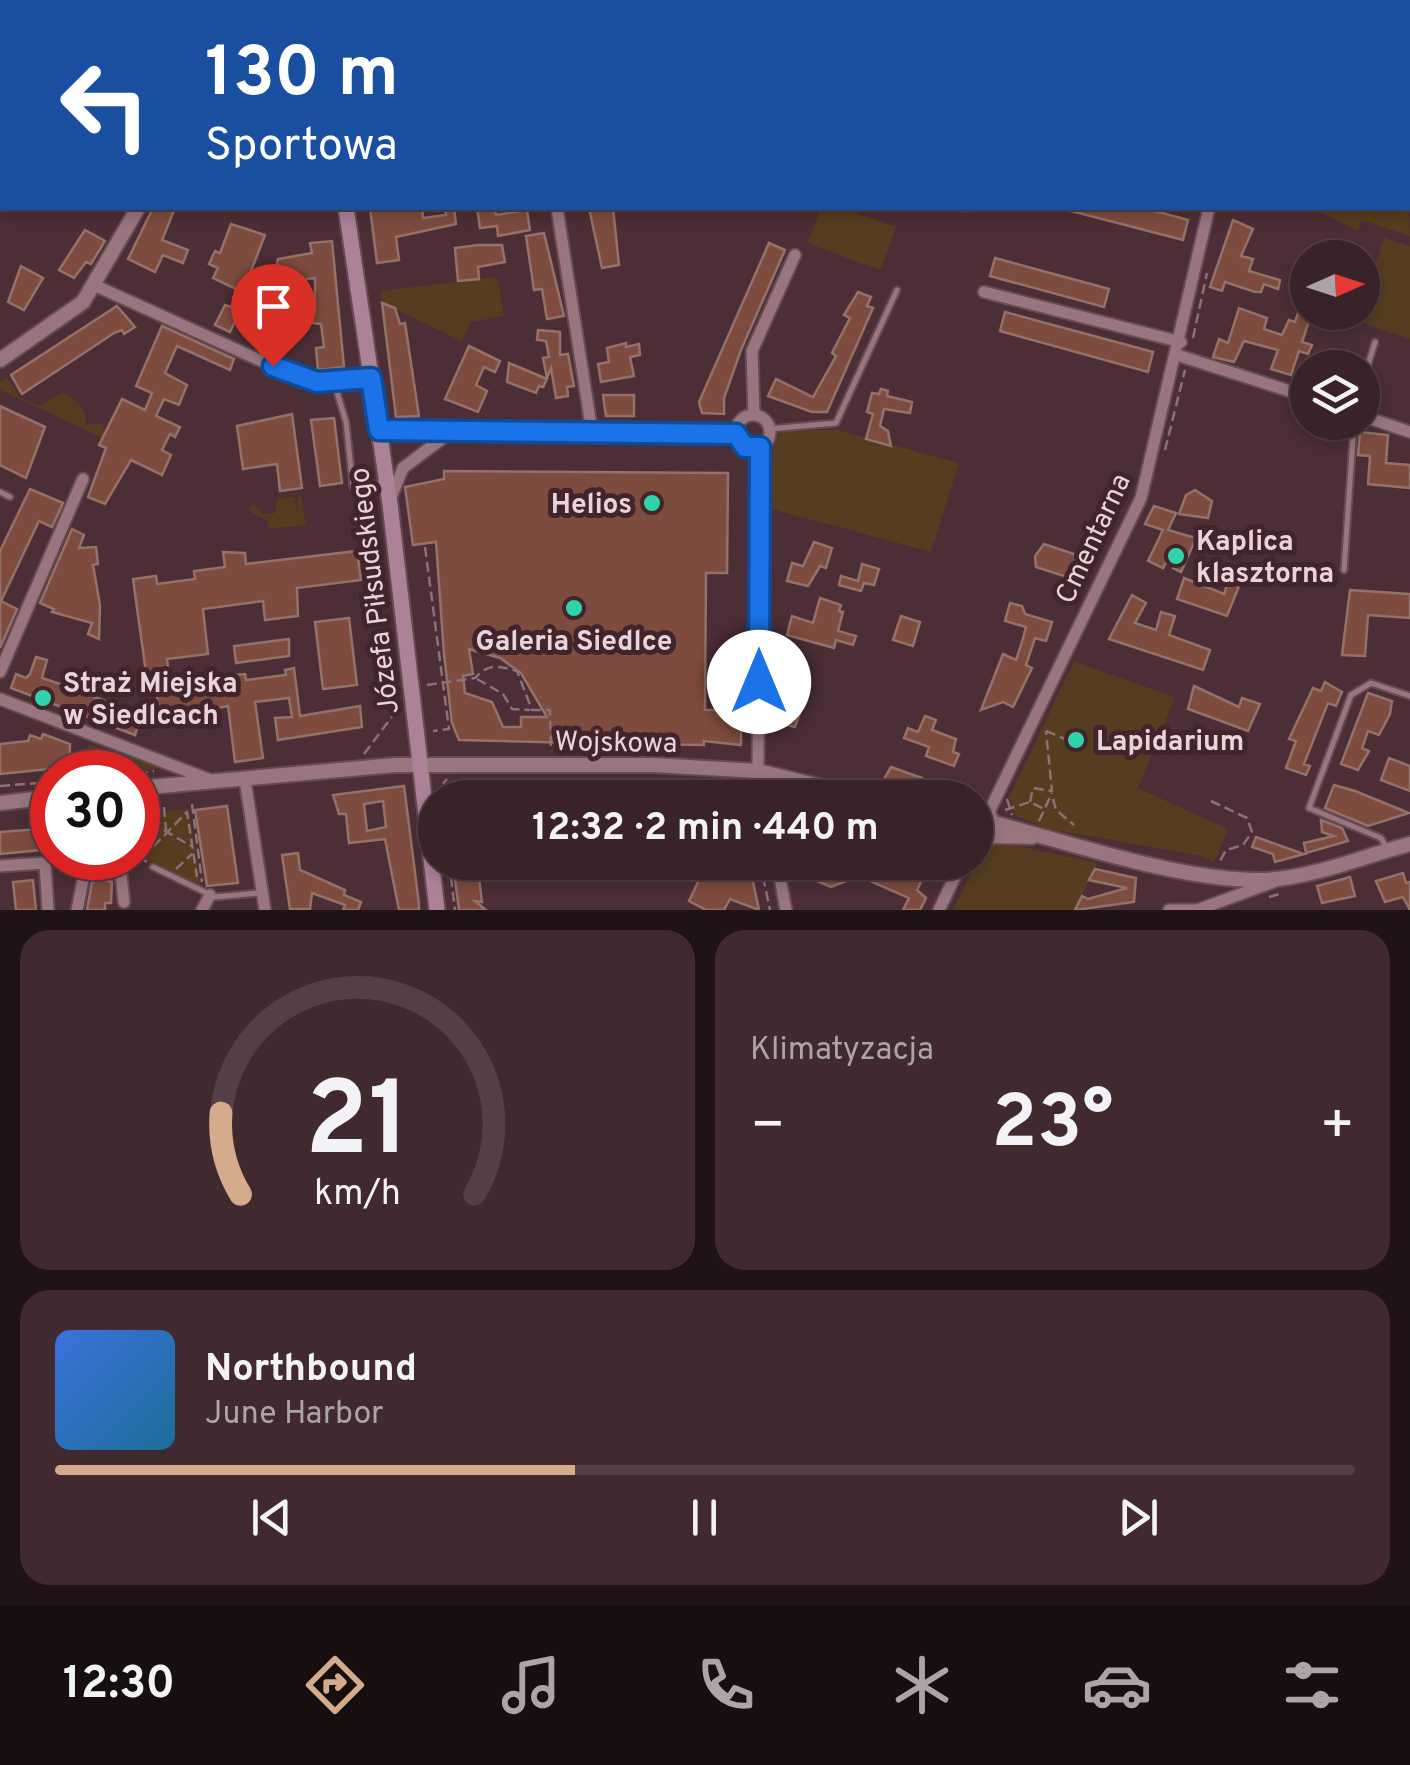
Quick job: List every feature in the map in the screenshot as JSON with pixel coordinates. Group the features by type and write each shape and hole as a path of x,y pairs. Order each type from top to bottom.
{"main road":[{"name":"Józefa Piłsudskiego","path":"346,210 390,504 437,910"}],"street":[{"path":"0,360 70,314 96,286 137,210"},
{"path":"558,210 592,432"},
{"name":"Cmentarna","path":"993,808 1141,498 1179,348 1207,210"},
{"path":"760,776 760,447 769,429 754,415 752,351 795,255"},
{"path":"96,286 297,377 334,382 371,378"},
{"path":"984,292 1179,348 1290,390"},
{"path":"736,434 740,420 754,415"},
{"path":"1380,422 1410,432"},
{"path":"379,430 736,434"},
{"path":"390,504 402,468 453,431"},
{"path":"736,434 745,447 760,447"},
{"path":"0,672 83,479"},
{"path":"0,699 214,782"},
{"name":"Wojskowa","path":"160,786 419,765 654,765 780,780"},
{"path":"245,780 265,910"},
{"path":"0,803 30,800"},
{"path":"993,822 1216,875 1284,878"},
{"path":"1169,910 1202,910 1284,878 1410,844"},
{"path":"0,866 45,863 48,910"},
{"path":"77,910 84,875 97,870 120,876 124,902"},
{"path":"780,880 786,910"},
{"path":"939,910 953,880"},
{"path":"202,910 205,890"}],"lane":[{"path":"769,429 836,423 897,290"},
{"path":"1373,350 1375,342"},
{"path":"334,382 346,422 353,487 387,482"},
{"path":"1344,570 1353,440"},
{"path":"0,492 10,497"},
{"path":"1388,850 1381,838 1309,808 1351,695 1371,684 1410,696"},
{"path":"160,870 205,890 263,892"}],"path":[{"path":"426,547 450,729 433,731"},
{"path":"475,678 484,668 494,666 517,671 532,710"},
{"path":"427,685 475,678 494,686 512,709 550,710 552,753"},
{"path":"363,755 397,710"},
{"path":"1040,728 1065,739"},
{"path":"1046,730 1056,810 1074,825"},
{"path":"627,740 628,752"},
{"path":"749,780 760,776"},
{"path":"448,780 454,777"},
{"path":"535,778 575,784 632,778"},
{"path":"0,786 30,784"},
{"path":"1030,802 1034,788 1052,792"},
{"path":"1034,832 1053,798"},
{"path":"1211,801 1247,818 1252,832 1243,845 1226,850 1216,875"},
{"path":"1005,810 1030,802 1044,808"},
{"path":"160,839 192,806 205,890"},
{"path":"164,807 166,832"},
{"path":"187,812 205,890"},
{"path":"160,828 193,850"},
{"path":"193,850 173,872 205,890"},
{"path":"451,880 454,910"},
{"path":"764,880 770,910"}],"shaded area":[{"path":"820,210 846,210 896,227 880,270 807,243"},
{"path":"1316,210 1409,210 1410,236 1361,220 1359,231"},
{"path":"1384,238 1410,246 1410,339 1380,329 1380,250"},
{"path":"497,277 504,316 470,322 462,341 382,303 381,291"},
{"path":"7,377 20,398 39,406 63,392 68,395 83,410 86,425 104,423 103,438 0,390 0,382"},
{"path":"781,430 837,430 959,463 931,552 772,509 772,449"},
{"path":"301,496 306,525 269,529 268,521 249,511 255,505 263,514 275,513 277,499 294,497 298,516 297,497"},
{"path":"1074,662 1175,697 1138,788 1228,829 1214,862 1198,855 1048,829 1015,815 1009,797"},
{"path":"189,809 201,888 160,867 160,811"},
{"path":"1009,844 1097,863 1075,910 953,910 968,880 993,880 993,845"}],"building":[{"path":"152,210 174,210 162,240 188,250 183,263 163,255 155,272 128,259"},
{"path":"370,210 422,210 423,218 454,210 456,224 396,237 399,260 377,263"},
{"path":"477,210 495,210 496,215 527,210 530,230 498,236 497,226 480,228"},
{"path":"589,210 613,210 619,265 602,268"},
{"path":"1151,210 1188,220 1183,240 1071,211"},
{"path":"1233,220 1253,229 1241,256 1253,259 1249,271 1280,280 1278,289 1264,284 1261,292 1255,292 1225,282 1222,291 1210,287"},
{"path":"231,224 265,235 251,271 276,268 278,259 312,253 310,243 332,241 344,367 318,370 316,348 324,347 321,324 313,323 312,318 310,323 279,318 281,308 315,313 315,278 279,283 278,277 247,280 242,292 213,278 218,268 209,264 215,251 220,253"},
{"path":"85,230 105,241 91,264 86,262 74,278 59,270"},
{"path":"544,233 564,316 547,319 542,289 534,290 526,236"},
{"path":"769,243 785,250 741,350 724,398 724,414 702,413 699,402"},
{"path":"502,245 505,262 478,267 479,279 458,281 455,248"},
{"path":"995,258 1109,289 1104,307 990,276"},
{"path":"21,266 43,278 24,310 8,302"},
{"path":"858,292 871,297 867,306 873,308 827,412 812,412 768,396 776,379 813,397 836,356 832,353 850,318 844,315"},
{"path":"237,294 246,298 230,332 215,325 225,305 231,307"},
{"path":"382,303 395,308 400,324 405,323 419,416 396,417"},
{"path":"117,306 135,327 124,334 122,330 114,333 22,394 11,375"},
{"path":"1239,308 1267,318 1264,329 1282,335 1289,320 1290,330 1306,330 1302,342 1312,345 1310,350 1290,350 1290,375 1271,369 1278,350 1244,341 1234,362 1213,357 1219,339 1228,343"},
{"path":"1005,312 1153,352 1148,372 1000,331"},
{"path":"162,326 234,359 230,370 177,346 165,373 187,385 179,405 164,399 156,416 180,427 175,437 170,434 162,450 171,455 162,475 131,460 105,504 88,497 106,448 99,445 122,399 145,410 152,393 136,386"},
{"path":"538,330 560,332 560,355 568,354 574,386 567,387 568,396 556,398 551,368 547,378 543,358 549,357 546,341 537,340"},
{"path":"626,343 626,347 639,344 640,355 630,357 634,376 601,382 598,364 609,362 607,348"},
{"path":"469,346 500,361 495,372 484,367 476,385 487,391 478,412 445,399"},
{"path":"509,363 547,379 543,387 539,386 536,393 507,382"},
{"path":"881,389 888,391 887,396 912,402 910,413 884,409 880,426 888,431 891,446 866,439 873,414 867,412 872,393 879,394"},
{"path":"603,395 634,395 634,416 606,416"},
{"path":"0,406 45,427 26,478 0,465"},
{"path":"292,414 302,488 280,491 277,464 243,469 237,426"},
{"path":"334,418 342,483 320,486 311,420"},
{"path":"1380,434 1388,435 1386,463 1410,465 1410,488 1368,484 1370,456 1358,455 1359,440 1380,440"},
{"name":"Galeria Siedlce","path":"444,471 728,473 727,573 706,573 705,710 727,710 727,702 749,702 749,725 741,725 741,745 704,741 704,745 636,744 635,740 619,739 619,744 459,740 452,723 436,542 413,545 405,487 444,479","holes":["469,649 500,658 521,673 547,717 521,717 521,727 503,727 492,702 465,693 463,676 473,674"]},
{"path":"30,489 63,503 52,527 39,521 1,601 17,609 0,648 0,551"},
{"path":"1195,490 1212,501 1208,518 1179,514 1186,495"},
{"path":"1154,506 1176,513 1168,530 1196,538 1181,572 1173,568 1178,549 1174,547 1163,568 1148,561 1163,530 1145,524"},
{"path":"72,529 84,535 79,548 96,547 98,564 93,565 100,605 99,639 88,634 92,623 52,612 54,609 40,603"},
{"path":"814,542 832,548 826,568 820,566 808,586 787,581 792,563 803,566"},
{"path":"1044,544 1077,555 1070,578 1036,567 1035,556"},
{"path":"357,551 361,580 297,588 298,616 265,620 263,601 203,609 208,654 167,659 170,685 191,682 191,687 230,682 229,676 234,675 245,674 246,680 286,675 285,670 294,668 300,716 360,706 362,727 278,740 275,718 292,717 289,698 255,702 263,758 235,762 228,706 167,718 166,707 159,708 154,679 147,680 133,579 156,576 157,584 195,579 194,571 225,567 223,552 245,553 246,564"},
{"path":"862,564 879,569 874,585 864,583 861,591 839,585 841,576 858,581"},
{"path":"1234,565 1246,569 1227,616 1177,599 1184,578 1224,594"},
{"path":"1350,590 1410,594 1410,618 1368,615 1365,656 1342,655"},
{"path":"1132,595 1146,603 1135,623 1156,630 1161,612 1175,616 1169,635 1210,650 1203,670 1109,639"},
{"path":"820,598 841,605 838,631 856,636 853,645 836,640 834,648 787,635 792,616 813,623"},
{"path":"1010,603 1022,606 1025,614 1052,622 1046,641 1035,638 1026,665 1032,668 1013,707 1003,702 981,710 1003,654 1016,660 1022,642 1026,627 1005,621"},
{"path":"901,616 920,622 913,646 893,640"},
{"path":"349,618 357,685 323,689 315,622"},
{"path":"289,639 289,656 236,663 234,646"},
{"path":"36,657 47,660 42,678 66,686 70,676 81,680 77,690 118,706 115,715 120,720 138,725 135,735 11,688 16,674 26,678 30,674"},
{"path":"776,672 804,681 800,695 806,696 795,727 776,722 783,684 775,681"},
{"path":"1325,682 1342,692 1336,706 1328,703 1304,764 1310,766 1306,775 1286,768 1296,741 1289,739 1313,688 1321,691"},
{"path":"1194,686 1239,707 1242,698 1260,704 1248,731 1188,709"},
{"path":"1368,693 1392,701 1379,735 1368,731 1362,748 1369,751 1358,770 1341,764"},
{"path":"925,716 936,720 932,730 956,739 953,752 959,754 954,766 926,756 929,747 904,738 908,728 918,732"},
{"path":"43,734 70,744 70,750 30,750 30,771 0,774 0,744 28,741 30,735 41,739"},
{"path":"1389,758 1410,766 1410,791 1381,780"},
{"path":"891,767 922,778 921,780 884,779"},
{"path":"1334,785 1409,813 1368,826 1325,808"},
{"path":"404,786 419,910 399,910 385,839 349,843 346,814 339,814 333,795","holes":["383,801 386,827 367,831 364,804"]},
{"path":"227,806 238,883 207,886 195,810"},
{"path":"1321,820 1342,828 1348,841 1306,853 1304,843 1334,836 1322,832"},
{"path":"30,830 30,851 0,854 0,832"},
{"path":"1256,837 1304,854 1275,862 1273,854 1252,847"},
{"path":"298,853 300,870 345,890 344,895 361,902 358,910 343,910 345,905 312,893 310,909 290,909 282,855"},
{"path":"1095,869 1136,878 1134,902 1075,910 1082,896 1088,899 1127,888 1089,880"},
{"path":"1403,873 1406,883 1410,882 1410,910 1403,897 1385,902 1376,881"},
{"path":"1350,877 1355,896 1322,903 1317,886"},
{"path":"33,880 36,910 16,910 13,882"},
{"path":"455,880 479,880 482,902 475,901 486,910 459,910"},
{"path":"699,880 753,880 759,910 730,899 724,910 706,910 689,901"},
{"path":"815,880 849,880 831,887"},
{"path":"868,880 921,882 917,890 926,898 920,910 903,910 909,898"},
{"path":"92,882 112,882 111,903 105,903 105,910 87,910"}],"place":[{"name":"Helios","path":"652,503"},
{"name":"Kaplica klasztorna","path":"1176,556"},
{"name":"Galeria Siedlce","path":"574,608"},
{"name":"Straż Miejska w Siedlcach","path":"43,698"},
{"name":"Lapidarium","path":"1076,740"}],"route":[{"path":"273,366 317,382 371,378 379,430 736,434 745,447 760,447 759,682"}]}
